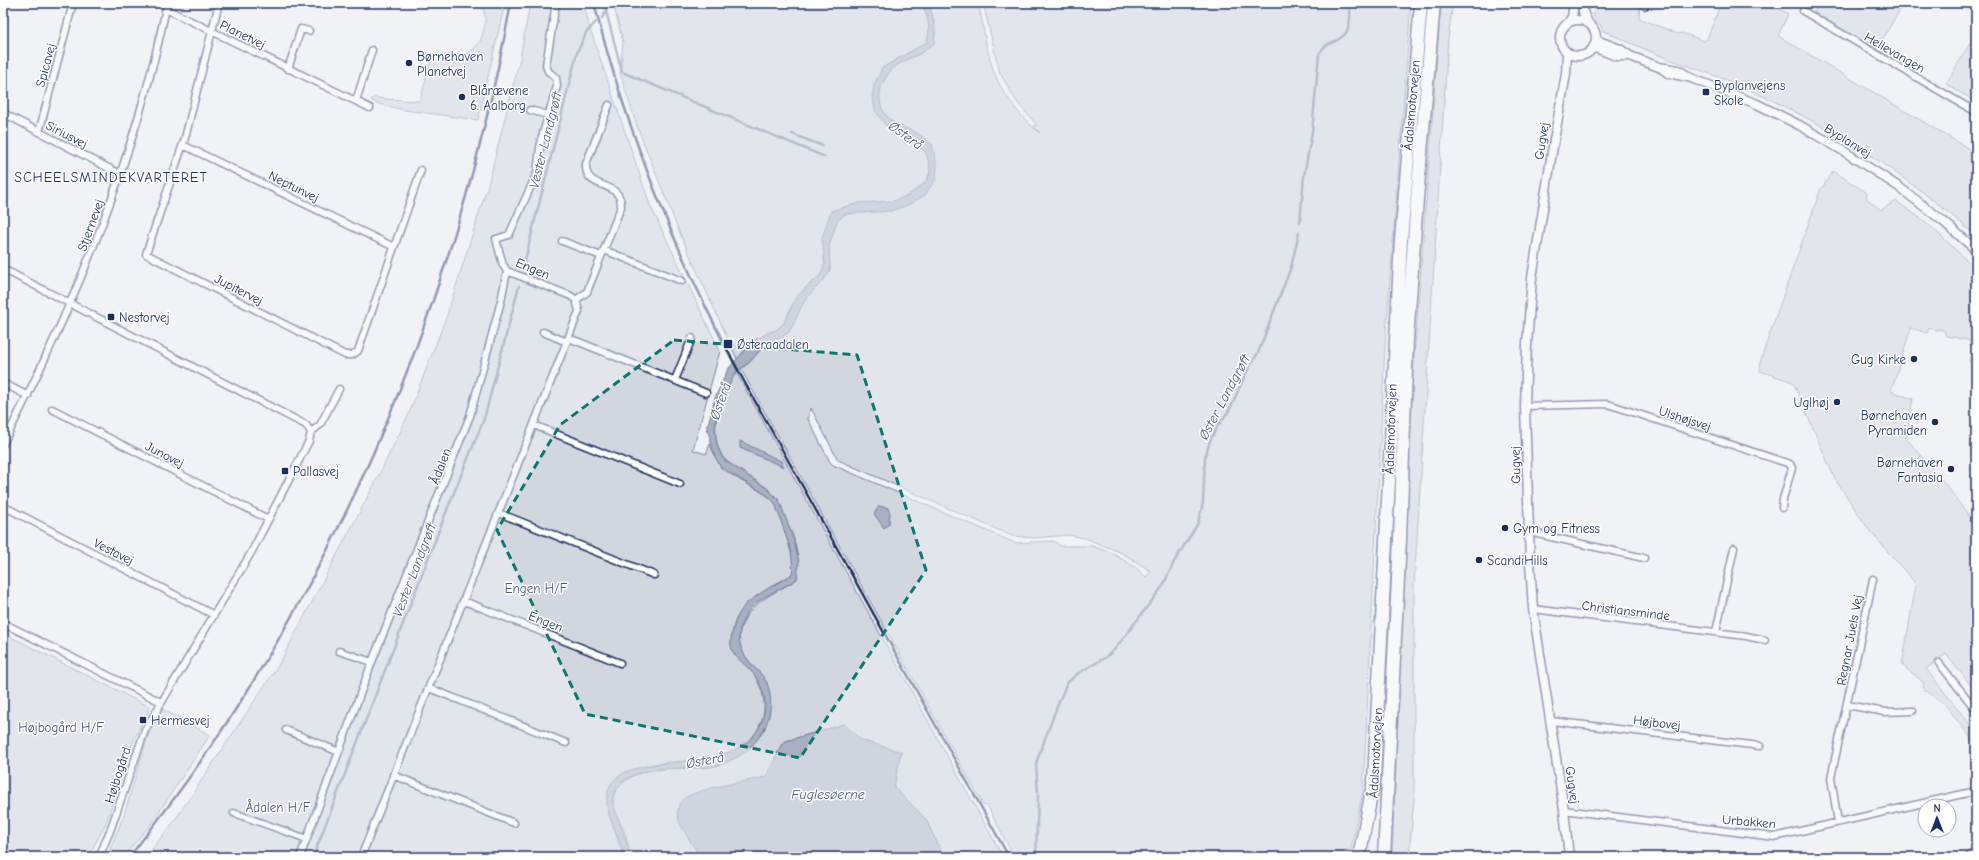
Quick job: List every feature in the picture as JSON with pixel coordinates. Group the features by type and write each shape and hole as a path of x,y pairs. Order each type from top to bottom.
{"highway":[{"name":"Ådalsmotorvejen","path":"1359,857 1374,780 1401,240 1421,3"},
{"name":"Ådalsmotorvejen","path":"1384,857 1400,539 1407,340 1417,200 1434,3"},
{"path":"1972,857 1976,856"}],"street":[{"name":"Spicavej","path":"39,132 73,3"},
{"name":"Jupitervej","path":"219,3 213,32 183,145 146,254 345,355 352,355 358,351 421,170"},
{"name":"Engen","path":"556,3 546,65 548,71 555,75 557,86 541,140 537,172 534,182 509,234 496,239 502,261 507,271 572,296 576,300"},
{"path":"1574,3 1572,17 1561,30 1560,40 1561,45 1567,53 1578,56 1588,53 1594,44 1594,31 1583,12 1583,3"},
{"name":"Planetvej","path":"167,6 213,32 370,108"},
{"name":"Stjernevej","path":"3,444 28,396 70,304 120,174 141,108 167,6"},
{"name":"Hellevangen","path":"1803,11 1976,112"},
{"path":"1568,23 1577,20 1588,23"},
{"path":"288,69 302,29 309,31"},
{"name":"Byplanvej","path":"1594,44 1620,49 1630,56 1659,67 1675,69 1690,78 1757,104 1799,125 1842,150 1899,187 1943,221 1976,250"},
{"path":"356,102 372,50"},
{"name":"Gugvej","path":"1567,53 1566,74 1556,126 1532,278 1527,344 1525,406 1533,609 1564,810 1569,857"},
{"name":"Gugvej","path":"1566,74 1578,56"},
{"path":"361,857 568,340 578,311 576,300 587,292 621,207 621,200 614,190 591,180 585,170 609,105"},
{"path":"530,110 548,115"},
{"name":"Siriusvej","path":"3,113 120,174"},
{"name":"Neptunvej","path":"183,145 394,247"},
{"path":"562,241 601,256"},
{"path":"604,250 682,281"},
{"path":"3,269 306,425 311,432"},
{"name":"Ådalen","path":"300,857 372,662 470,416 501,301 507,271"},
{"path":"543,332 706,392"},
{"path":"675,380 692,338"},
{"path":"3,383 28,396"},
{"path":"3,623 161,702 251,553 309,441 311,432 320,425 339,389"},
{"name":"Ulshøjsvej","path":"1525,406 1608,404 1790,464 1792,468 1783,499 1782,508"},
{"name":"Junovej","path":"52,409 268,519"},
{"path":"534,425 680,484"},
{"name":"Vestavej","path":"3,506 214,615"},
{"path":"499,513 654,575"},
{"path":"1529,532 1644,558"},
{"path":"1716,632 1734,548"},
{"name":"Regnar Juels Vej","path":"1838,822 1830,778 1873,579"},
{"name":"Engen","path":"464,601 620,662"},
{"name":"Christiansminde","path":"1533,609 1716,632 1765,640"},
{"path":"339,650 372,662"},
{"path":"1939,662 1976,710"},
{"path":"429,688 566,743"},
{"name":"Højbogård","path":"99,857 110,831 139,744 161,702"},
{"name":"Regnar Juels Vej","path":"1847,705 1885,712 1913,711"},
{"name":"Højbovej","path":"1551,721 1760,746"},
{"path":"286,730 338,752"},
{"path":"393,775 514,823"},
{"name":"Urbakken","path":"1564,810 1774,837 1976,792"},
{"path":"234,813 307,839"}],"highlighted area":[{"path":"674,340 857,355 926,570 800,758 585,714 497,530 560,425"}],"green space":[{"path":"484,3 505,3 478,120 405,110 378,104 371,100 375,97 420,101 432,56 435,54 443,56 457,56 464,54 470,52 480,41 485,22 482,6"},
{"name":"Engen H/F","path":"530,3 584,3 589,26 650,205 720,351 693,450 706,454 710,444 718,461 728,472 772,499 782,519 792,558 792,573 788,578 777,583 742,610 737,617 733,633 756,677 763,696 763,716 759,727 750,739 739,749 706,759 655,764 639,768 624,774 610,785 608,812 624,857 146,857 173,823 278,666 374,485 408,416 446,318 488,185 520,59"},
{"path":"613,3 921,3 925,12 929,27 927,42 882,68 874,85 886,126 915,142 925,151 929,160 930,169 928,177 923,185 915,192 895,201 857,204 831,211 824,259 825,264 820,276 806,287 792,305 784,323 776,330 766,333 737,359 678,229 637,126 620,73 623,42"},
{"path":"929,3 978,3 994,73 1010,102 1024,119 1040,133 1034,126 1037,125 1017,102 1000,73 983,3 1411,3 1385,347 1363,791 1349,857 1014,857 987,805 984,806 741,369 750,362 761,349 788,333 802,305 810,294 824,280 830,270 829,246 837,221 845,214 891,211 935,179 932,144 902,128 885,114 880,105 879,95 883,83 892,69 926,50 933,42 935,28","holes":["811,408 838,460 1012,536 1033,538 1069,535 1085,538 1122,553 1151,571 1146,577 1136,568 1112,553 1092,546 1060,546 1054,541 1015,543 833,465 830,462 808,419"]},
{"path":"1441,3 1453,3 1448,38 1414,586 1414,799 1409,857 1392,857 1413,373"},
{"path":"1593,3 1640,3 1639,18 1678,34 1682,33 1704,41 1707,39 1721,3 1769,3 1788,14 1778,36 1976,153 1976,236 1922,191 1863,151 1802,115 1726,80 1654,53 1603,31 1600,24 1594,18"},
{"path":"1820,3 1904,3 1876,50 1813,14"},
{"path":"1976,33 1976,102 1946,84"},
{"path":"1833,171 1867,193 1866,198 1881,210 1896,201 1927,223 1976,269 1976,370 1969,361 1973,350 1968,340 1946,336 1944,330 1929,328 1927,333 1911,328 1891,391 1913,399 1906,438 1942,480 1976,525 1976,685 1972,687 1946,654 1926,669 1976,732 1976,745 1944,703 1924,690 1923,682 1902,665 1916,584 1869,530 1835,479 1793,382 1760,371 1761,359 1820,191"},
{"path":"736,372 1003,857 944,857 925,818 894,787 901,752 861,740 844,724 783,742 766,777 706,790 694,847 701,857 630,857 625,833 613,808 614,796 618,788 629,779 641,773 654,770 712,767 725,763 739,753 765,729 767,683 741,649 739,644 739,635 744,621 749,612 755,606 797,579 797,554 793,536 778,505 768,489 732,466 723,457 718,446 716,420 719,407"},
{"name":"Højbogård H/F","path":"3,633 150,707 132,744 106,823 88,857 3,857"},
{"path":"162,709 210,735 151,824 123,857 107,857 124,815 149,732"}],"water":[{"name":"Østerå","path":"921,3 929,3 933,19 935,42 922,52 904,61 893,69 884,81 881,88 880,103 890,120 917,133 932,144 937,166 936,179 925,195 908,205 891,211 845,214 837,221 829,246 830,270 824,280 810,294 802,305 788,333 761,349 750,362 736,372 722,399 716,418 715,430 717,445 723,459 768,489 779,500 794,540 799,562 797,579 763,598 753,606 744,618 741,625 739,639 744,653 750,663 761,674 767,683 770,707 767,722 760,736 751,747 741,755 723,764 698,768 669,768 640,773 628,778 618,787 612,800 629,850 630,857 624,857 608,811 607,796 614,780 631,770 653,765 704,758 729,752 749,740 762,721 765,706 763,692 753,673 733,653 731,645 732,632 740,612 747,603 791,575 793,571 791,551 775,503 767,495 721,468 715,457 707,428 715,398 728,369 754,340 776,330 784,323 796,297 820,276 825,264 822,238 831,211 859,203 893,201 907,196 927,182 930,173 926,153 915,142 886,126 876,112 872,98 874,85 882,68 927,42 929,32 928,22"},
{"path":"740,441 781,461 784,467 740,448"},
{"path":"879,506 888,508 890,513 889,524 884,528 874,514"},
{"name":"Fuglesøerne","path":"844,724 861,740 901,752 894,787 925,818 944,857 701,857 685,833 678,817 678,809 683,799 692,794 713,788 766,777 783,742"}],"waterway":[{"name":"Vester Landgrøft","path":"602,18 606,11 605,3"},
{"name":"Øster Landgrøft","path":"1300,222 1304,176 1312,132 1319,54 1327,45 1339,39 1346,33 1350,21 1350,3"},
{"path":"606,11 622,72 825,157"},
{"name":"Vester Landgrøft","path":"523,268 577,53 586,33 596,22"},
{"path":"792,134 823,146"},
{"name":"Øster Landgrøft","path":"1036,857 1038,794 1036,763 1058,704 1067,683 1077,674 1106,657 1115,649 1163,586 1174,562 1198,523 1203,503 1205,457 1210,441 1217,427 1230,409 1246,373 1258,353 1291,267 1299,233"},
{"name":"Vester Landgrøft","path":"313,857 443,520 484,419 519,286"}],"railway":[{"path":"129,857 200,762 264,663 322,560 373,454 417,345 455,233 486,119 511,3"},
{"path":"594,3 607,51 638,146 675,240 717,330 740,374 1009,857"}],"place":[{"name":"Børnehaven Planetvej","path":"409,63"},
{"name":"Byplanvejens Skole","path":"1706,92"},
{"name":"Blårævene 6. Aalborg","path":"462,97"},
{"name":"Nestorvej","path":"111,317"},
{"name":"Østeraadalen","path":"728,344"},
{"name":"Gug Kirke","path":"1914,359"},
{"name":"Uglhøj","path":"1837,402"},
{"name":"Børnehaven Pyramiden","path":"1935,422"},
{"name":"Børnehaven Fantasia","path":"1951,469"},
{"name":"Pallasvej","path":"285,471"},
{"name":"Gym og Fitness","path":"1505,528"},
{"name":"ScandiHills","path":"1479,560"},
{"name":"Hermesvej","path":"143,720"}],"district":[{"name":"SCHEELSMINDEKVARTERET","path":"111,177"}],"park label":[{"name":"Ådalen H/F","path":"278,807"}]}
